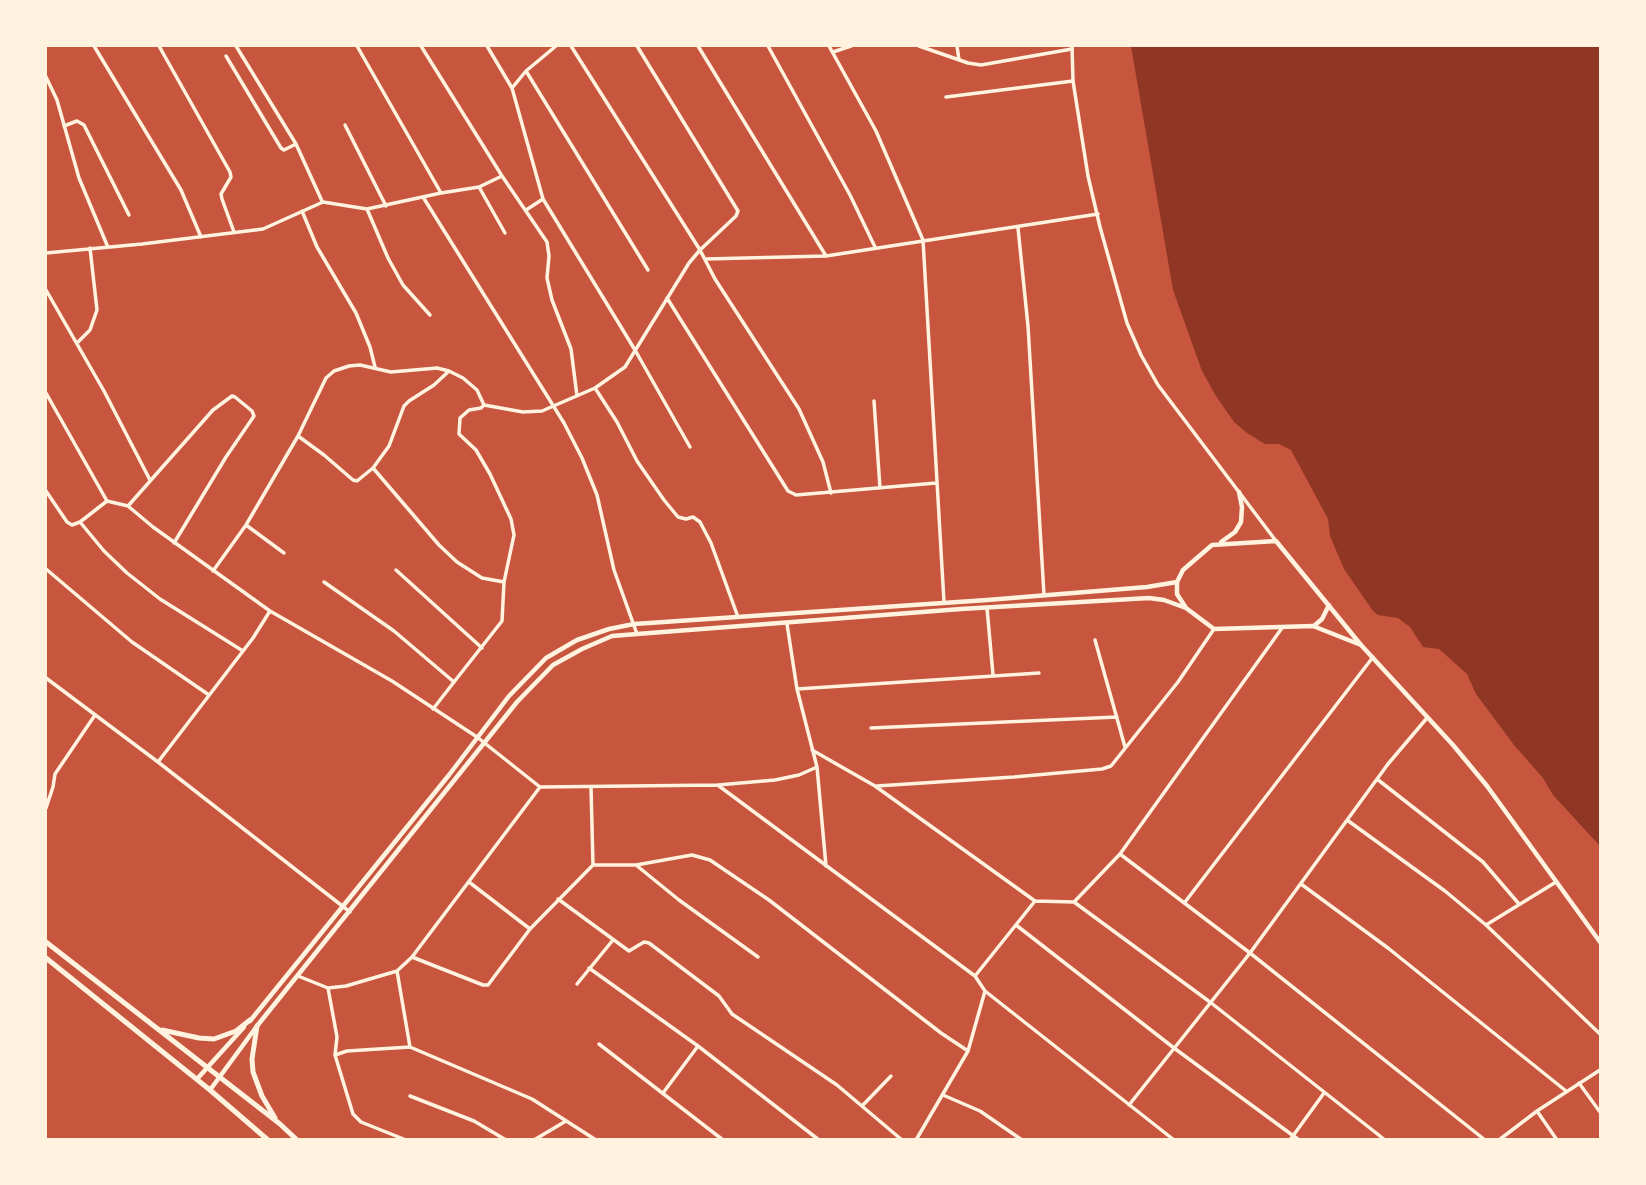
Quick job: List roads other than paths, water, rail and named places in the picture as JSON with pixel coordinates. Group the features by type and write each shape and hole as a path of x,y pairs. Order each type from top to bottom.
{"highway":[{"path":"46,942 297,1139"},
{"path":"46,958 268,1139"},
{"path":"159,1030 214,1039 236,1031 250,1020"},
{"path":"257,1026 252,1059 253,1072 262,1096 280,1124"}],"main road":[{"path":"1239,492 1241,522 1235,532 1221,543 1205,549 1183,570 1177,582 1177,594 1186,608 1214,629 1313,626 1362,645"},
{"path":"1221,543 1276,541 1362,645 1429,716 1487,786 1601,942"},
{"path":"197,1079 250,1020 515,690 546,658 586,637 634,624 1044,595 1177,582"},
{"path":"210,1090 257,1026 528,689 553,665 597,642 612,636 637,634 1149,598 1186,608"},
{"path":"1313,626 1322,619 1329,604"}],"street":[{"path":"94,46 181,190 201,237"},
{"path":"159,46 230,172 231,177 221,194 234,232"},
{"path":"236,46 296,144 323,202"},
{"path":"357,46 440,192"},
{"path":"421,46 549,248 547,278 552,300 571,349 577,396"},
{"path":"487,46 512,88 543,200 635,350 690,447"},
{"path":"512,88 526,71 556,46"},
{"path":"570,46 799,409 823,461 831,493"},
{"path":"433,709 502,621 504,582 514,526 491,474 476,450 459,434 458,424 464,413 484,405 523,412 542,411 595,388 625,367 700,250 736,216 737,207 637,46"},
{"path":"698,46 826,256"},
{"path":"768,46 850,195 875,248"},
{"path":"829,46 876,131 923,240 944,602"},
{"path":"833,52 851,46"},
{"path":"919,46 981,65 1072,48 1073,81 1088,176 1127,323 1158,385 1276,541"},
{"path":"957,46 958,60"},
{"path":"226,56 281,148 284,150 296,144"},
{"path":"526,71 648,270"},
{"path":"46,77 57,100 79,178 107,246"},
{"path":"946,97 1073,81"},
{"path":"64,126 77,121 84,125 129,215"},
{"path":"345,125 386,205"},
{"path":"46,253 263,229 323,202 367,209 440,192 479,187 502,176"},
{"path":"479,187 505,233"},
{"path":"423,197 553,406 582,458 597,495 614,570 637,634"},
{"path":"526,210 543,200"},
{"path":"367,209 403,285 430,315"},
{"path":"302,211 317,247 356,313 375,367"},
{"path":"705,259 826,256 1098,214"},
{"path":"1018,228 1028,326 1044,595"},
{"path":"78,342 90,330 97,310 90,248"},
{"path":"46,290 78,342 150,480"},
{"path":"667,298 785,488 796,495 936,483"},
{"path":"213,571 246,525 298,436 326,378 334,371 360,365 391,372 437,368 463,378 477,390 484,405"},
{"path":"298,436 353,480 360,480 373,468 389,446 404,407 449,371"},
{"path":"595,388 617,422 637,461 664,500 678,517 693,517 700,522 711,543 738,617"},
{"path":"46,393 107,501 128,506 270,611 334,646 477,737 540,787 718,785 775,780 817,768"},
{"path":"128,506 213,410 232,396 241,401 254,414 174,542"},
{"path":"874,401 880,488"},
{"path":"373,468 457,562 482,578 504,582"},
{"path":"46,491 67,522 72,525 107,501"},
{"path":"80,522 104,551 160,599 243,651"},
{"path":"246,525 284,553"},
{"path":"46,569 132,642 209,695"},
{"path":"396,570 482,648"},
{"path":"324,582 394,631 454,682"},
{"path":"987,608 993,675"},
{"path":"158,762 243,651 270,611"},
{"path":"787,624 797,689 817,768 826,866"},
{"path":"1074,902 1120,854 1282,628"},
{"path":"875,786 1102,769 1111,766 1178,682 1214,629"},
{"path":"1094,640 1125,747"},
{"path":"1185,902 1373,657"},
{"path":"797,689 1039,673"},
{"path":"46,678 350,912"},
{"path":"46,808 55,774 96,715"},
{"path":"1129,1105 1250,953 1377,779 1429,716"},
{"path":"871,728 1117,717"},
{"path":"812,750 875,786 1035,901 1074,902 1210,1002 1385,1139"},
{"path":"1377,779 1483,862 1519,904"},
{"path":"718,785 975,976 985,991 1174,1139"},
{"path":"298,976 328,988 346,986 397,971 412,957 540,787"},
{"path":"591,787 593,865"},
{"path":"1347,820 1445,891 1486,925 1601,1034"},
{"path":"1120,854 1185,902 1485,1139"},
{"path":"412,957 488,985 530,929 593,865 636,865 692,855 710,860 769,900 968,1051"},
{"path":"636,865 758,957"},
{"path":"469,882 530,929"},
{"path":"1486,925 1556,882"},
{"path":"1301,884 1388,948 1566,1091"},
{"path":"558,899 629,951 647,941 719,996 732,1014 785,1049 902,1139"},
{"path":"975,976 1035,901"},
{"path":"1016,925 1174,1048 1292,1137 1299,1139"},
{"path":"577,984 613,940"},
{"path":"589,968 698,1046 819,1139"},
{"path":"397,971 410,1047"},
{"path":"328,988 337,1037 335,1055 353,1114 361,1122 406,1139"},
{"path":"916,1139 968,1051 985,991"},
{"path":"599,1044 723,1139"},
{"path":"663,1093 698,1046"},
{"path":"335,1055 347,1051 410,1047 517,1092 596,1139"},
{"path":"1499,1139 1566,1091 1601,1070"},
{"path":"862,1106 891,1076"},
{"path":"1579,1083 1601,1112"},
{"path":"1292,1137 1325,1092"},
{"path":"943,1095 980,1111 1022,1139"},
{"path":"410,1096 474,1121 506,1139"},
{"path":"1537,1111 1557,1139"},
{"path":"534,1139 567,1121"}]}
